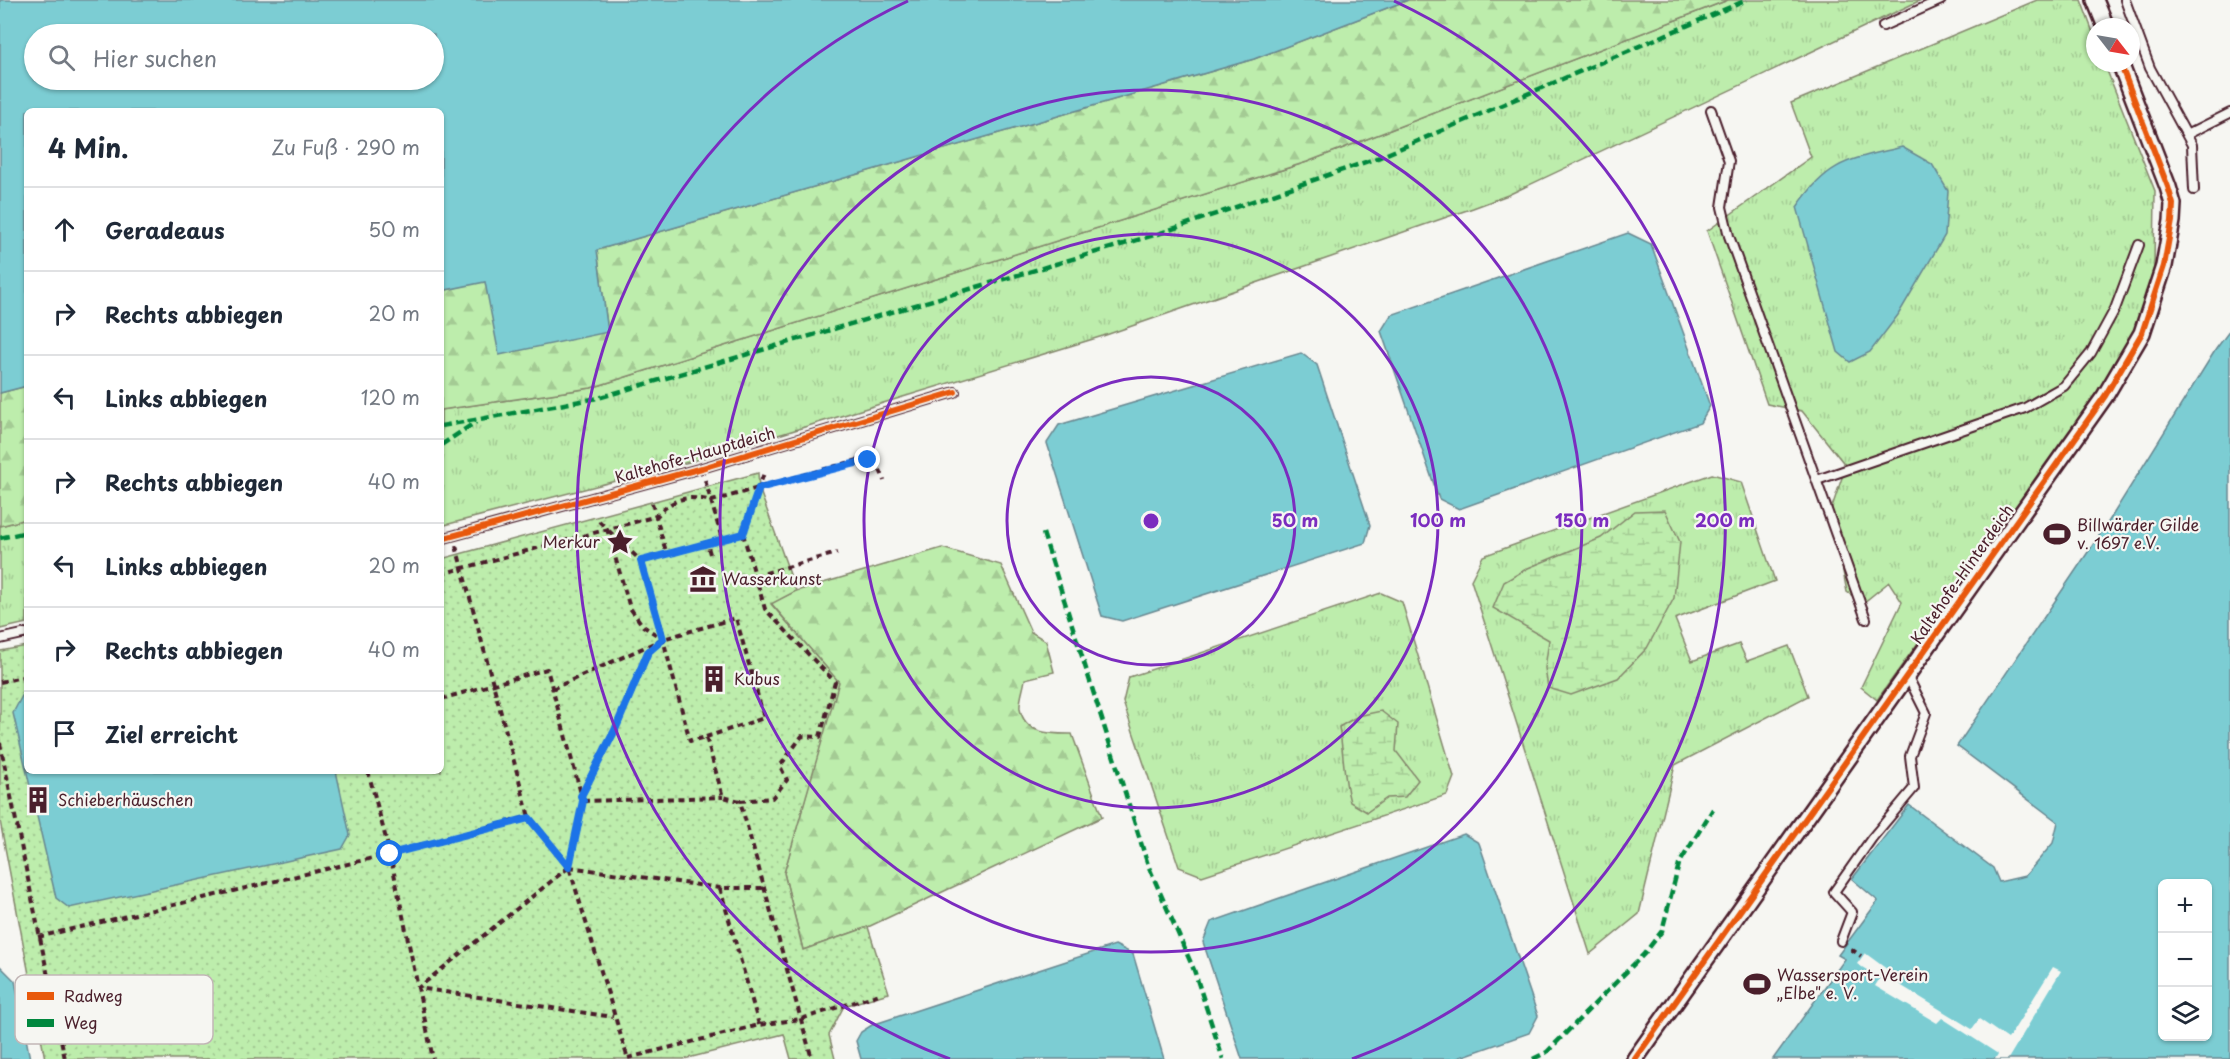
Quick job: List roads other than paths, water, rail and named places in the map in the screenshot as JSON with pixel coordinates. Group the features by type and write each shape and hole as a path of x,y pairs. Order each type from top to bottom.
{"street":[{"path":"2095,0 2102,18"},
{"name":"Kaltehofe-Hinterdeich","path":"1635,1059 2105,396 2130,357 2155,295 2170,238 2173,204 2123,72"}],"lane":[{"path":"1883,26 1941,0"},
{"path":"2124,0 2150,68 2188,134 2194,157 2194,190"},
{"path":"1711,110 1729,161 1722,207 1729,236 1866,619"},
{"path":"2188,134 2230,113"},
{"path":"1817,480 2025,408 2064,386 2091,352 2115,309 2139,245"},
{"name":"Kaltehofe-Hauptdeich","path":"444,538 702,468 955,392"},
{"path":"0,639 24,634"},
{"path":"1841,941 1852,912 1834,892 1872,838 1914,788 1910,756 1926,712 1907,675"}],"water":[{"path":"0,0 1408,0 1254,59 597,250 608,332 499,355 485,282 444,290 444,108 24,108 24,387 0,393"},
{"path":"1902,147 1932,164 1948,191 1945,235 1898,315 1870,352 1850,362 1838,352 1797,207 1819,180 1842,164"},
{"path":"1628,233 1651,244 1710,406 1700,423 1459,509 1439,499 1381,331 1391,315"},
{"path":"2230,330 2230,1059 1773,1059 1845,959 1838,955 1878,901 1852,879 1909,805 1993,868 1999,882 2025,876 2053,843 2058,822 1957,746 2107,524"},
{"path":"1301,353 1317,365 1370,525 1365,543 1122,621 1102,616 1047,443 1059,425"},
{"path":"24,696 24,760 13,713"},
{"path":"27,774 337,774 350,835 342,849 69,908 56,898"},
{"path":"1464,834 1479,843 1538,1016 1529,1033 1455,1059 1242,1059 1203,942 1211,922"},
{"path":"1115,945 1133,954 1164,1059 861,1059 856,1041 861,1032 872,1025"},
{"path":"0,966 15,981 15,1044 27,1044 30,1059 0,1059"}],"place":[{"name":"Billwärder Gilde v. 1697 e.V.","path":"2057,534"},
{"name":"Merkur","path":"620,542"},
{"name":"Wasserkunst","path":"703,579"},
{"name":"Kubus","path":"714,679"},
{"name":"Schieberhäuschen","path":"38,800"},
{"name":"Wassersport-Verein „Elbe\" e. V.","path":"1757,984"}]}
